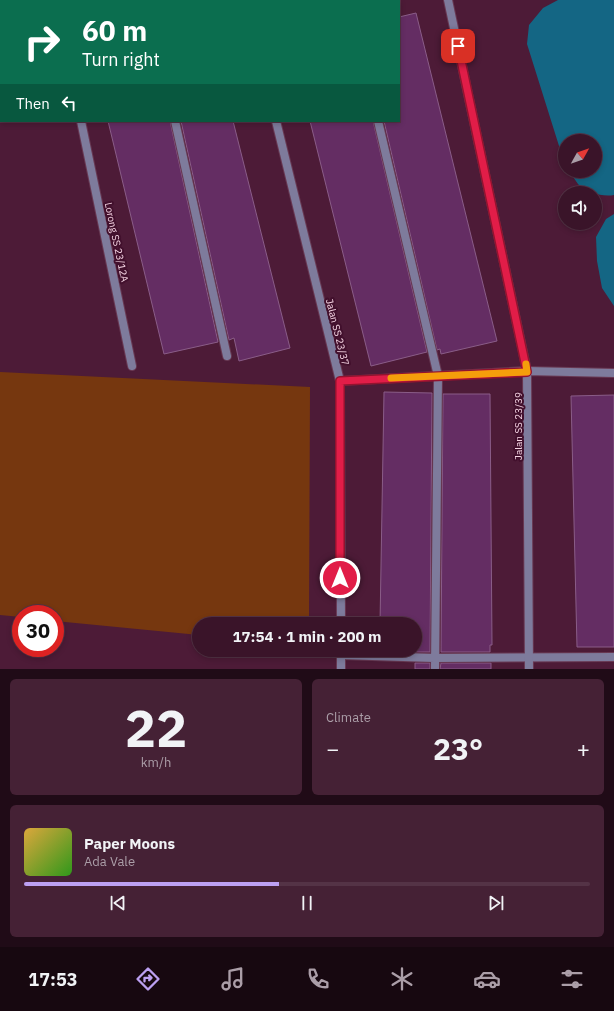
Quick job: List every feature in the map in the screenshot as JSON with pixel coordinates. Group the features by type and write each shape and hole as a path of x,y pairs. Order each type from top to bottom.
{"street":[{"name":"Jalan SS 23/39","path":"448,0 527,372 529,669"},
{"name":"Lorong SS 23/12A","path":"82,122 132,366"},
{"path":"175,122 228,356"},
{"name":"Jalan SS 23/37","path":"276,122 340,381 341,617"},
{"path":"378,122 438,376 434,669"},
{"path":"340,381 527,372 614,373"},
{"path":"341,657 341,669"},
{"path":"418,657 614,657"}],"shaded area":[{"path":"0,372 310,387 309,617 192,617 192,634 64,622 64,605 12,605 12,616 0,615"}],"water":[{"path":"558,0 614,0 614,195 602,195 602,186 580,186 574,178 602,178 602,134 558,134 558,143 527,44 529,25 543,8"},
{"path":"614,214 614,306 602,288 597,261 596,237 600,230 602,230 602,226 606,219"}],"building":[{"path":"416,13 497,341 441,354 440,349 437,350 384,122 400,122 400,17"},
{"path":"108,122 170,122 218,342 164,354"},
{"path":"181,122 233,122 290,348 239,361 234,338 229,340"},
{"path":"310,122 373,122 427,352 371,366"},
{"path":"384,392 432,393 430,652 422,652 422,617 380,617"},
{"path":"443,394 490,394 492,645 490,645 490,652 441,652"},
{"path":"614,395 614,647 577,647 571,396"},
{"path":"415,663 430,663 430,669 415,669"},
{"path":"441,663 491,663 491,669 440,669"}],"slow traffic":[{"path":"391,378 527,372 526,364"}],"route":[{"path":"340,578 340,381 527,372 458,46"}]}
